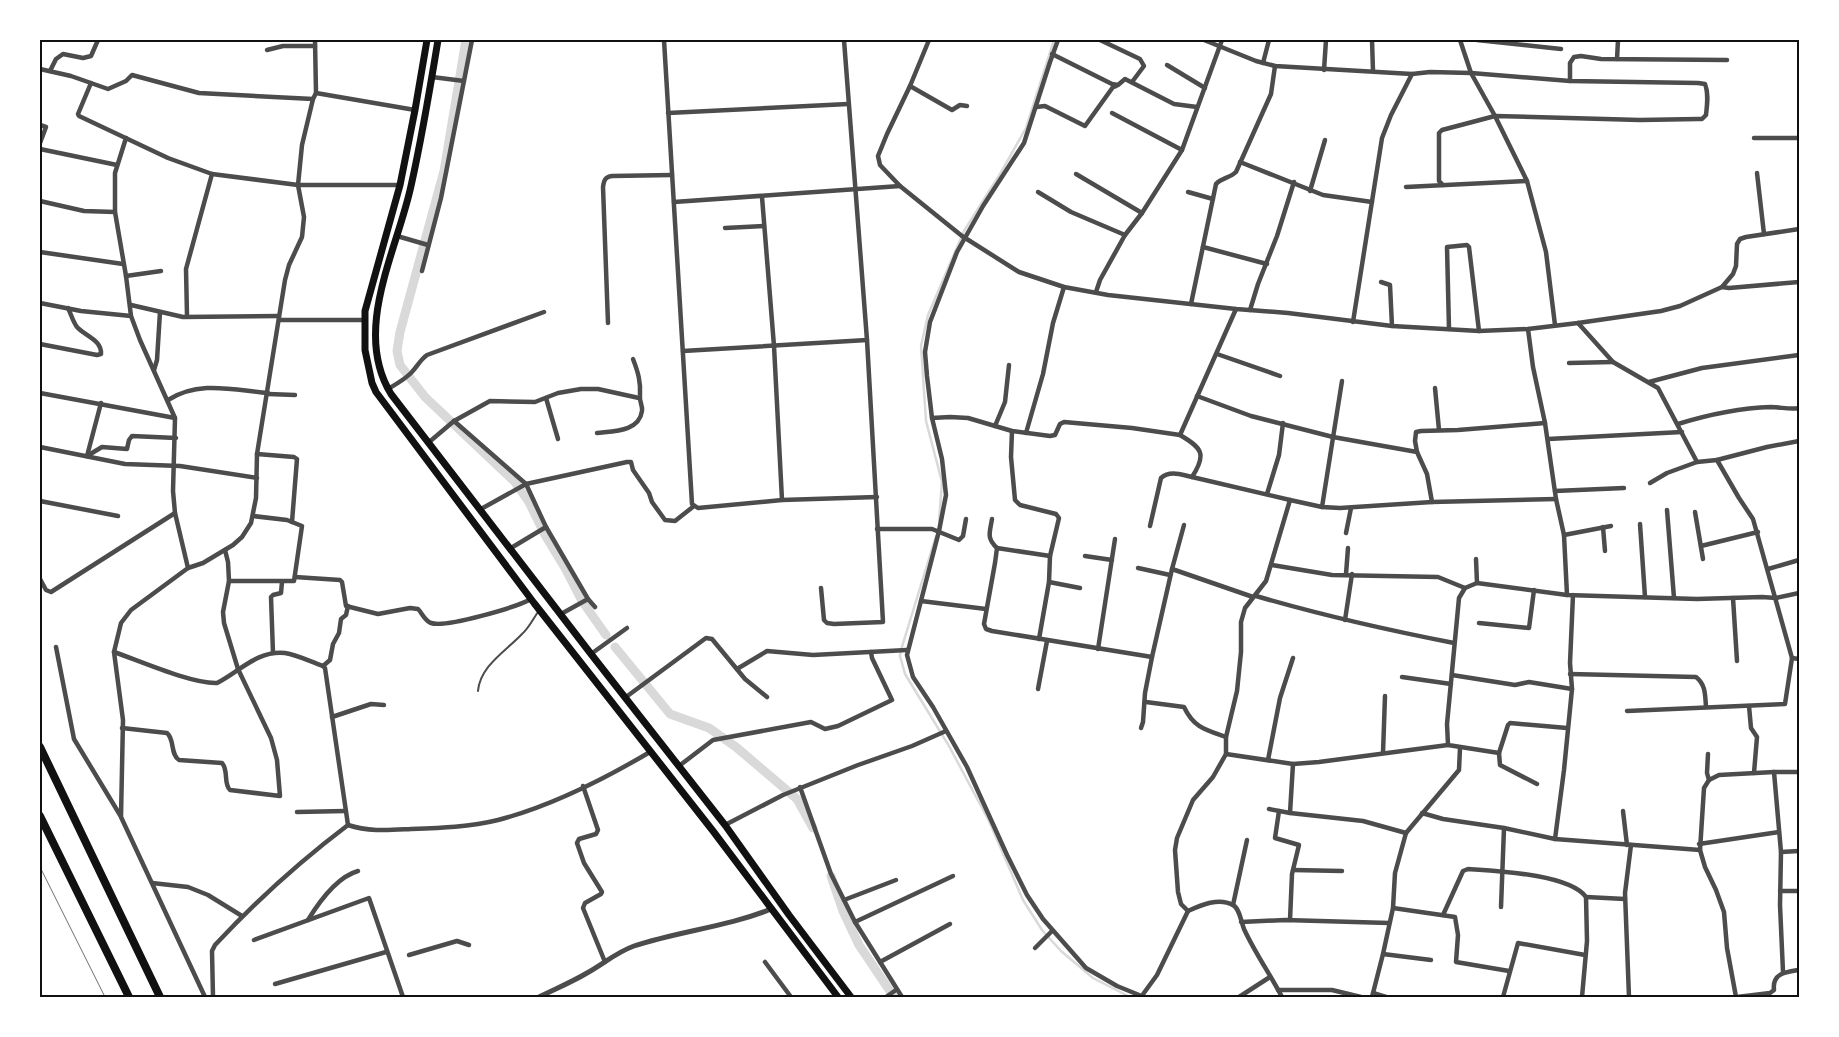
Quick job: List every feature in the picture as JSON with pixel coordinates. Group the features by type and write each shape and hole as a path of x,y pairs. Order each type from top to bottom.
{"highway":[{"path":"427,40 400,185 367,299 364,320 367,364 376,392 531,599 713,831 838,997"},
{"path":"438,40 411,187 379,300 375,324 377,356 382,375 388,388 428,443 591,654 627,696 725,825 851,997"},
{"path":"423,64 434,65"},
{"path":"570,648 580,640"},
{"path":"586,668 596,660"},
{"path":"40,747 160,997"},
{"path":"40,816 128,997"},
{"path":"772,910 781,903"},
{"path":"825,980 834,975"}],"street":[{"path":"50,71 56,59 63,54 83,58 91,56 98,40"},
{"path":"121,817 121,694 114,652 120,623 126,615 188,568 203,563 238,541 248,528 253,516 257,478 257,454 268,393 284,280 302,237 303,230 304,217 298,185 302,145 313,98 316,94 316,40"},
{"path":"422,271 424,244 441,198 472,40"},
{"path":"664,40 691,501 696,507"},
{"path":"821,588 824,620 827,623 883,622 856,189 844,40"},
{"path":"929,40 878,158 882,169 962,236 1019,272 1064,287 1191,304 1288,313 1392,326 1479,331 1528,329 1661,311 1680,306 1722,286 1733,274 1736,266 1737,244 1740,239 1799,229"},
{"path":"1058,40 1024,143 962,236 930,322 925,352 932,418 942,459 946,487 945,503 939,531 922,601 907,650 909,667 913,678 933,707 943,733 966,767 1027,896 1051,932 1086,968 1117,986 1142,997 1157,975 1188,911 1203,904 1217,902 1233,905 1238,911 1241,922 1282,997"},
{"path":"1100,40 1140,58 1144,66 1132,82"},
{"path":"1204,40 1263,63 1276,66 1412,74 1430,72 1471,73 1570,81 1698,82 1705,84 1707,89 1706,116 1702,119 1640,120 1496,116 1442,130 1439,133 1439,176 1440,182 1443,184"},
{"path":"1096,292 1100,280 1126,235 1182,150 1222,40"},
{"path":"1263,63 1269,40"},
{"path":"1324,70 1326,40"},
{"path":"1372,40 1373,71"},
{"path":"1460,40 1471,73 1496,116 1527,181 1546,252 1554,325"},
{"path":"1477,40 1561,49"},
{"path":"1617,58 1618,40"},
{"path":"267,50 283,46 315,46"},
{"path":"1052,54 1112,84 1118,85"},
{"path":"1570,81 1570,63 1574,57 1581,56 1601,59 1727,60"},
{"path":"1167,65 1205,88"},
{"path":"1191,304 1216,184 1220,180 1233,175 1240,162 1271,94 1276,66"},
{"path":"40,68 109,89 126,81 132,75 199,93 313,98"},
{"path":"1353,322 1382,138 1391,115 1412,74"},
{"path":"432,76 463,81"},
{"path":"1036,107 1045,106 1085,126 1113,87 1125,79 1174,104 1197,107"},
{"path":"91,83 78,115 168,158 212,174 298,185 400,185"},
{"path":"910,86 952,110 960,105 967,106"},
{"path":"316,94 415,110"},
{"path":"668,113 848,104"},
{"path":"1112,114 1182,150"},
{"path":"40,125 46,128 40,144"},
{"path":"126,138 114,173 115,212 132,316 140,340 175,418 176,438 173,491 175,513 188,568"},
{"path":"1754,138 1799,138"},
{"path":"1310,190 1325,140"},
{"path":"40,149 117,165"},
{"path":"1240,162 1329,197 1372,202"},
{"path":"1757,173 1764,234"},
{"path":"187,316 186,269 212,174"},
{"path":"1076,174 1142,213"},
{"path":"608,323 604,180 612,176 672,175"},
{"path":"1406,187 1527,181"},
{"path":"1250,310 1278,236 1294,182"},
{"path":"674,202 900,186"},
{"path":"1038,192 1071,212 1126,235"},
{"path":"1188,192 1213,199"},
{"path":"762,197 774,346 782,500"},
{"path":"40,201 84,212 115,212"},
{"path":"725,228 764,226"},
{"path":"398,236 424,244"},
{"path":"1450,329 1447,247 1467,245 1469,247 1479,331"},
{"path":"1203,247 1267,264"},
{"path":"40,252 124,264"},
{"path":"126,276 161,271"},
{"path":"1381,282 1390,285 1392,326"},
{"path":"1722,286 1729,288 1799,282 1799,287"},
{"path":"1026,433 1043,374 1064,287"},
{"path":"40,303 100,314 132,316"},
{"path":"131,305 187,316 364,320"},
{"path":"40,344 97,355 101,354 100,347 89,335 76,326 68,308"},
{"path":"1180,435 1236,309"},
{"path":"154,370 157,360 160,312"},
{"path":"388,388 399,383 411,373 419,361 427,355 544,312"},
{"path":"1578,323 1613,362 1658,388 1698,462"},
{"path":"1528,329 1533,367 1548,440 1556,499 1564,535 1567,595"},
{"path":"683,351 866,340"},
{"path":"1217,354 1280,376"},
{"path":"1649,382 1702,368 1799,355"},
{"path":"597,433 633,426 641,416 642,407 639,398 641,382 633,359"},
{"path":"1569,363 1613,362"},
{"path":"996,426 1005,402 1009,365"},
{"path":"1322,507 1342,381"},
{"path":"168,400 188,390 205,387 295,395"},
{"path":"428,443 453,421 490,401 527,403 558,393 588,388 639,398"},
{"path":"1435,388 1439,430"},
{"path":"40,393 175,418"},
{"path":"1197,396 1251,416 1333,437 1417,452"},
{"path":"546,398 558,439"},
{"path":"87,456 101,403"},
{"path":"1678,424 1720,414 1772,407 1799,408"},
{"path":"932,418 968,418 1012,431 1050,436 1055,435 1060,424 1064,422 1132,428 1180,435 1201,451 1200,461 1192,477"},
{"path":"453,421 524,484 543,529 595,607"},
{"path":"1268,494 1278,455 1283,423"},
{"path":"1432,502 1424,464 1417,452 1416,432 1545,423"},
{"path":"1012,431 1012,479 1015,500 1017,503 1058,516 1050,556 1049,582 1039,639"},
{"path":"1548,440 1682,432"},
{"path":"87,456 102,448 127,449 132,436 176,438"},
{"path":"1650,483 1667,473 1698,462 1717,460 1799,441"},
{"path":"40,447 124,464 174,466 257,478"},
{"path":"257,454 297,458 292,522"},
{"path":"1627,711 1787,703 1792,658 1758,532 1753,519 1738,498 1717,460"},
{"path":"481,510 524,484 631,462 633,470 665,520 675,520 696,507 782,500 876,497"},
{"path":"1150,526 1162,478 1166,474 1171,473 1322,507 1351,508 1432,502 1556,499"},
{"path":"1555,491 1624,488"},
{"path":"1188,911 1181,904 1178,892 1175,850 1177,838 1193,800 1213,777 1226,754 1226,737 1236,691 1241,652 1241,622 1245,608 1266,581 1290,500"},
{"path":"40,501 118,516"},
{"path":"1346,533 1351,508"},
{"path":"1667,510 1674,598"},
{"path":"1695,512 1704,559"},
{"path":"40,579 46,590 51,592 175,513"},
{"path":"229,581 294,581 302,528 300,524 253,516"},
{"path":"877,529 932,529 959,540 961,539 966,519"},
{"path":"992,519 989,538 997,548 1050,556"},
{"path":"1640,524 1645,597"},
{"path":"1141,728 1144,722 1145,694 1152,657 1170,575 1184,525"},
{"path":"1564,535 1611,526"},
{"path":"1603,527 1605,551"},
{"path":"511,548 543,529"},
{"path":"1701,546 1758,532"},
{"path":"1098,649 1115,539"},
{"path":"997,548 986,609 984,624 986,629 1047,641 1152,657"},
{"path":"1346,620 1349,574 1348,548"},
{"path":"122,728 167,733 171,737 174,755 179,760 222,763 225,767 226,786 230,790 279,797 281,794 277,760 271,738 238,669 223,618 229,581 225,550"},
{"path":"1085,556 1112,560"},
{"path":"1476,559 1477,583"},
{"path":"1768,570 1799,560"},
{"path":"1272,565 1324,574 1438,577 1465,588"},
{"path":"1138,568 1170,575"},
{"path":"1172,569 1255,596 1346,620 1454,643"},
{"path":"295,577 340,580 342,582 347,606 346,615 341,618 339,633 330,660 323,666"},
{"path":"273,653 271,597 281,593 282,582"},
{"path":"1049,582 1080,588"},
{"path":"1448,745 1447,724 1454,643 1459,598 1465,588 1477,583 1567,595 1674,598 1776,598 1799,593"},
{"path":"1479,623 1530,628 1534,590"},
{"path":"1554,839 1562,786 1572,689 1570,674 1573,595"},
{"path":"1733,598 1737,661"},
{"path":"347,606 378,614 418,608 428,622 435,624 455,622 518,605 531,599"},
{"path":"560,614 588,599"},
{"path":"922,601 986,609"},
{"path":"591,654 627,628"},
{"path":"627,696 706,638 712,639 745,679 766,697"},
{"path":"1038,689 1047,641"},
{"path":"56,647 74,739 121,817 205,997"},
{"path":"737,669 767,651 801,654 907,650"},
{"path":"114,652 210,683 222,680 259,657 273,653 287,654 323,666 325,668 348,825"},
{"path":"679,766 713,740 811,722 825,729 838,726 892,700 871,652"},
{"path":"1268,760 1280,698 1293,658"},
{"path":"1792,658 1799,659"},
{"path":"1570,674 1696,677 1704,688 1706,708"},
{"path":"1452,675 1515,685 1529,682 1572,689"},
{"path":"1402,677 1451,684"},
{"path":"1383,753 1385,696"},
{"path":"1146,702 1184,707 1189,718 1200,728 1226,737"},
{"path":"332,717 371,704 384,705"},
{"path":"1749,706 1751,729 1757,737 1754,773"},
{"path":"1537,784 1500,766 1499,753 1508,725 1510,723 1567,728"},
{"path":"725,825 786,793 943,733"},
{"path":"1226,754 1294,764 1448,745 1499,753"},
{"path":"1386,997 1372,995 1393,908 1395,873 1406,834 1459,770 1460,748"},
{"path":"348,825 366,830 448,828 497,820 533,810 650,752"},
{"path":"1708,754 1707,773 1709,780"},
{"path":"1290,813 1294,764"},
{"path":"1774,772 1781,852 1780,891 1783,972"},
{"path":"1799,772 1719,775 1709,780 1704,788 1699,844 1705,867 1724,912 1727,948 1736,997 1773,992 1774,980 1783,972 1799,970"},
{"path":"583,786 598,830 596,834 579,839 577,843 584,863 602,892 585,903 583,908 605,962"},
{"path":"799,788 831,874 855,922 902,997"},
{"path":"1269,809 1363,821 1406,834"},
{"path":"297,812 345,811"},
{"path":"1279,811 1275,838 1299,845 1293,870 1290,920"},
{"path":"1623,811 1629,845 1625,899 1628,997"},
{"path":"1422,813 1443,819 1504,828 1554,839 1700,850"},
{"path":"213,997 213,948 266,892 307,856 348,825"},
{"path":"1501,907 1504,871 1504,828"},
{"path":"1699,844 1779,832"},
{"path":"1233,905 1247,840"},
{"path":"1781,852 1799,851"},
{"path":"1293,870 1342,871"},
{"path":"1443,915 1465,870 1529,874 1582,892 1586,897 1582,997"},
{"path":"308,920 317,904 340,882 358,871"},
{"path":"855,922 953,876"},
{"path":"844,900 896,880"},
{"path":"152,883 188,887 208,895 242,916"},
{"path":"1780,891 1799,891"},
{"path":"1586,897 1625,899"},
{"path":"254,940 369,898 402,997"},
{"path":"1393,908 1455,917 1458,936 1456,962 1509,971"},
{"path":"539,997 631,948 662,937 719,926 772,910"},
{"path":"1241,922 1290,920 1389,923"},
{"path":"880,962 950,924"},
{"path":"1035,948 1051,932"},
{"path":"409,955 457,941 469,945"},
{"path":"1503,997 1518,944 1585,955"},
{"path":"276,984 386,952"},
{"path":"1383,954 1431,960"},
{"path":"765,962 791,997"},
{"path":"1239,997 1270,977"},
{"path":"887,996 896,990"},
{"path":"1278,990 1332,990 1361,997"}],"lane":[{"path":"478,691 481,677 487,669 524,633 540,610"}],"waterway":[{"path":"466,40 444,171 400,332 397,351 400,365 425,397 514,481 529,502 582,601 606,635"},
{"path":"939,521 942,482 926,421 921,346 928,315 964,231 1026,128 1054,40"},
{"path":"936,536 901,650 900,656 905,674 949,746 989,821 1023,900 1042,930 1061,951 1093,978 1130,997"},
{"path":"615,647 670,714 709,728 736,747 797,799 813,828"},
{"path":"831,876 843,911 859,945 894,997"}],"tram line":[{"path":"40,867 105,997"}]}
